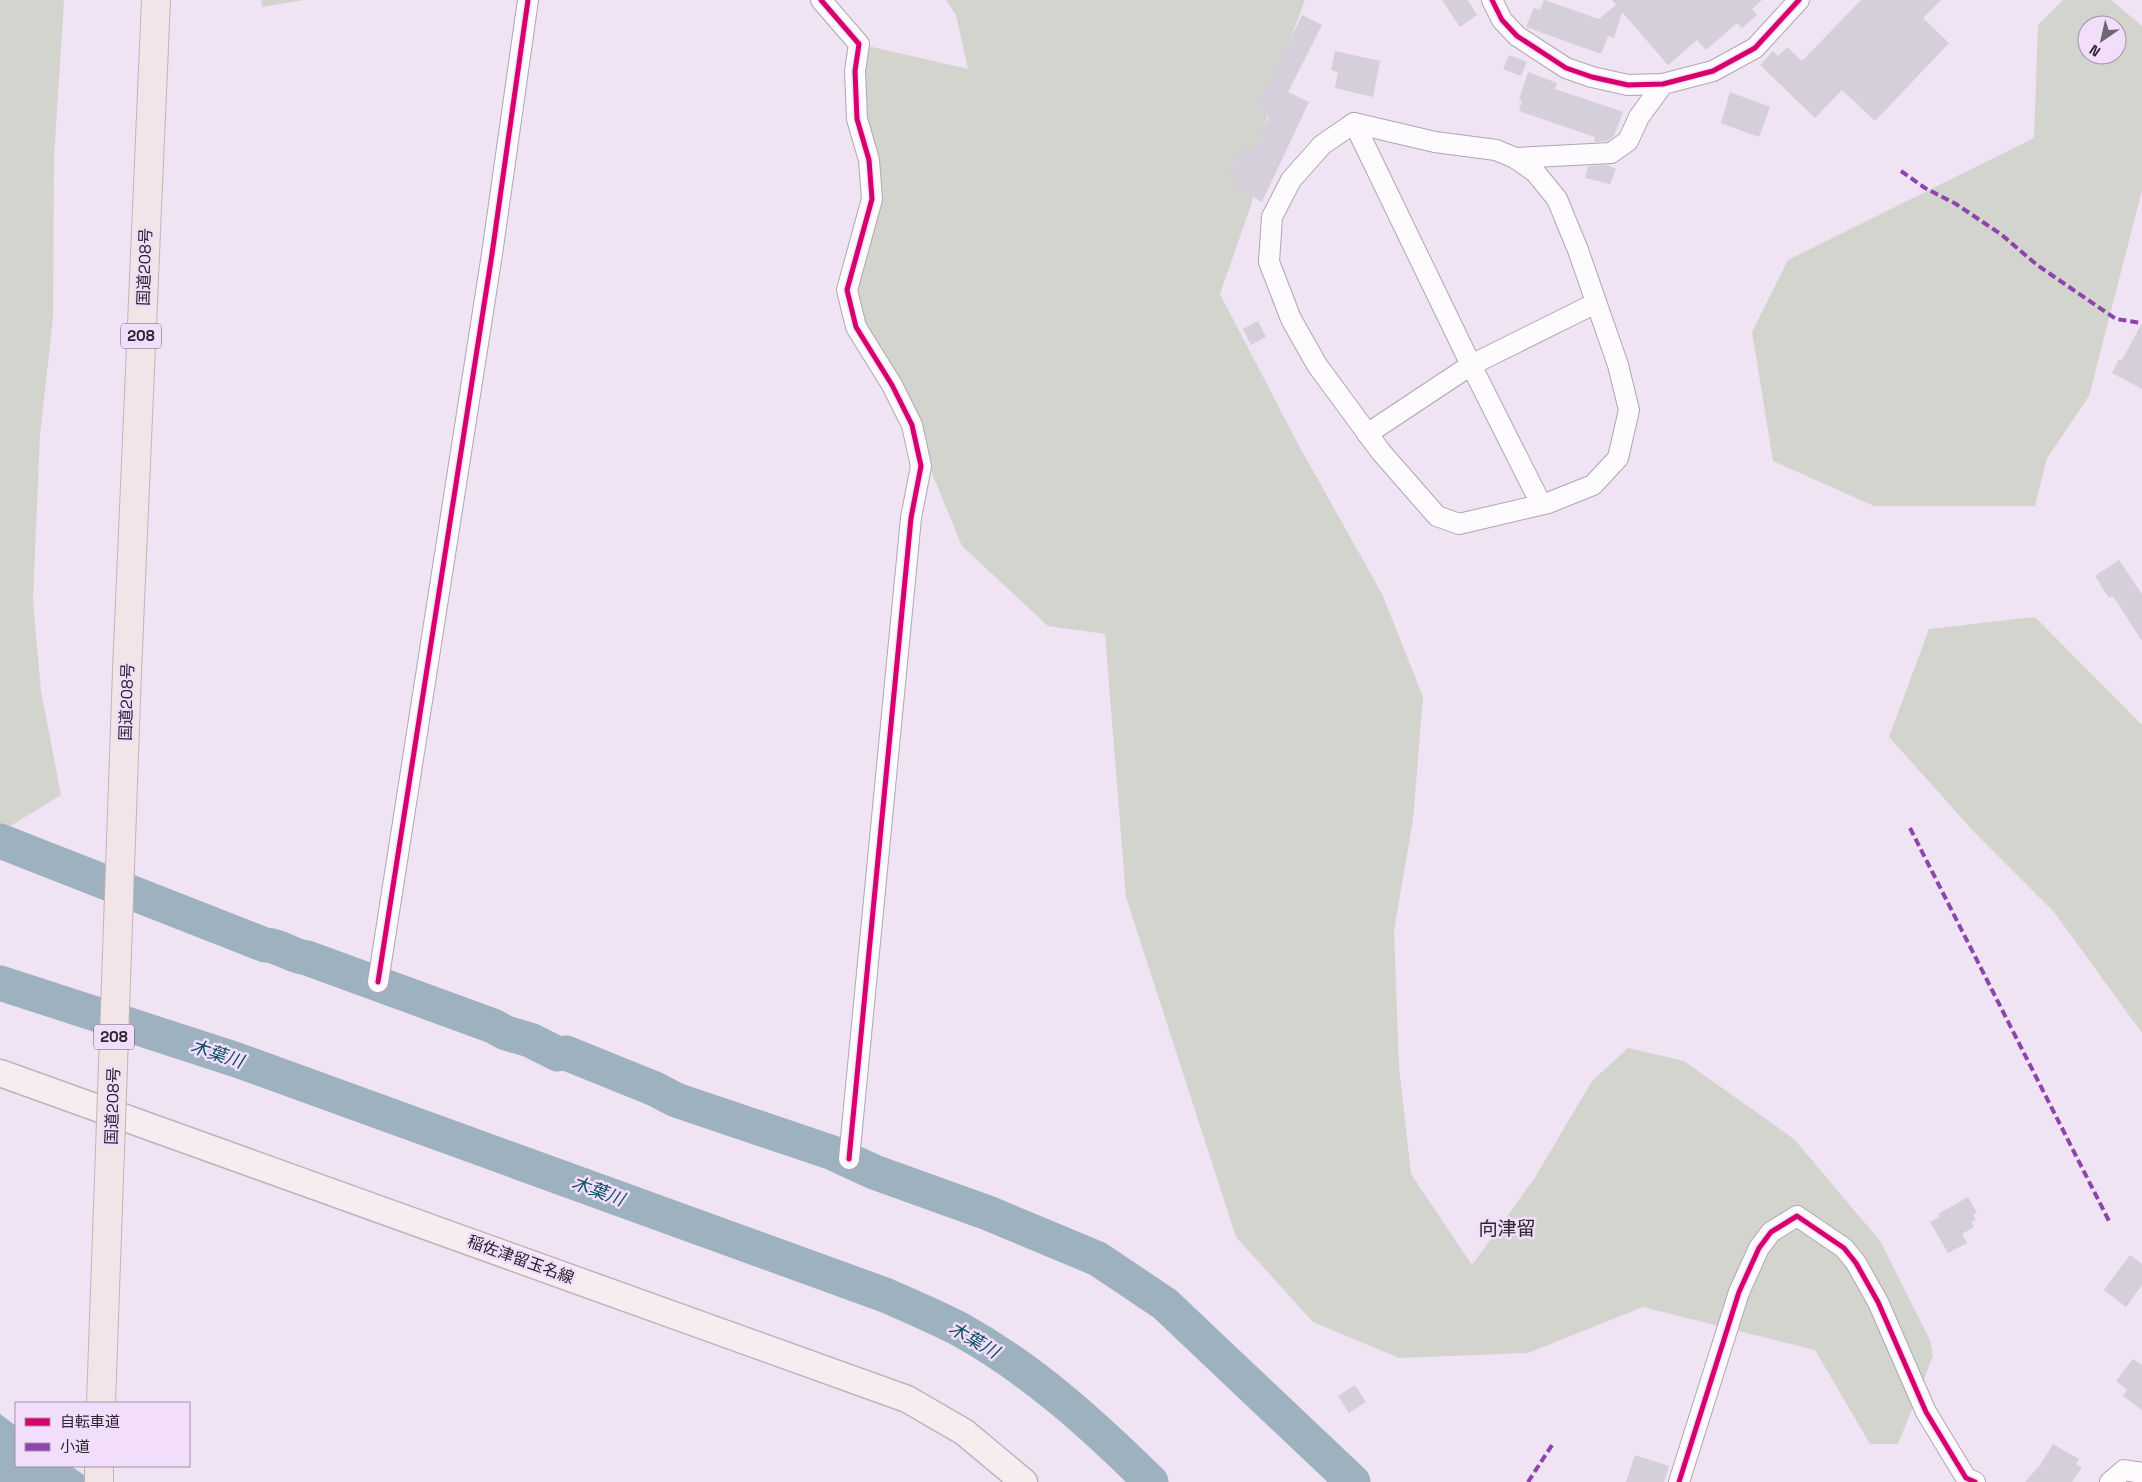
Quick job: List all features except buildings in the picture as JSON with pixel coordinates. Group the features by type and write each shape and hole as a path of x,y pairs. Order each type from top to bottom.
{"highway":[{"name":"国道208号","path":"101,1402 127,671 156,0"},
{"path":"98,1482 99,1467"}],"main road":[{"name":"稲佐津留玉名線","path":"0,1073 907,1399 964,1432 1024,1482"}],"street":[{"path":"378,982 489,273 528,0"},
{"path":"821,0 859,44 855,71 857,119 870,160 872,199 847,290 856,328 892,384 912,426 921,466 911,518 849,1159"},
{"path":"1492,0 1502,20 1517,36 1566,68 1592,77 1628,84 1663,84 1713,71 1755,48 1799,0"},
{"path":"1515,158 1611,153 1628,141 1639,117 1663,84"},
{"path":"1354,124 1541,504"},
{"path":"1354,124 1435,142 1496,150 1515,158 1535,172 1558,199 1618,365 1629,410 1618,458 1593,485 1541,504 1459,524 1437,516 1367,434 1317,364 1291,319 1269,262 1272,217 1291,180 1322,145 1354,124"},
{"path":"1367,434 1471,365 1596,303"},
{"path":"1679,1482 1739,1292 1759,1248 1771,1232 1797,1216 1844,1248 1856,1263 1878,1302 1926,1412 1966,1478 1975,1482"},
{"path":"2110,1482 2124,1470 2142,1473"}],"shaded area":[{"path":"0,0 64,0 54,158 53,318 40,435 33,600 41,691 61,795 12,825 0,829"},
{"path":"261,0 304,0 262,7"},
{"path":"946,0 1305,0 1272,88 1252,202 1220,294 1298,444 1382,594 1423,697 1413,820 1394,930 1399,1067 1411,1174 1472,1265 1534,1179 1592,1081 1628,1048 1684,1061 1794,1139 1880,1241 1930,1340 1933,1356 1898,1444 1870,1444 1815,1350 1643,1307 1528,1353 1399,1358 1313,1322 1236,1237 1126,897 1105,634 1048,626 962,546 912,425 847,290 872,199 859,44 968,69 956,15"},
{"path":"2063,0 2111,0 2142,26 2142,190 2089,396 2047,458 2035,506 1874,506 1773,461 1752,332 1788,260 2034,138 2038,25"},
{"path":"2035,617 2142,725 2142,1033 2054,912 1976,834 1889,737 1929,629"}],"water":[{"path":"0,1414 15,1425 15,1467 72,1467 94,1482 0,1482"}],"waterway":[{"path":"0,841 265,945 307,958 493,1026 506,1033 530,1040 558,1054 566,1053 655,1089 676,1100 833,1153 874,1172 988,1213 1098,1259 1165,1304 1353,1482"},
{"name":"木葉川","path":"0,983 237,1060 885,1295 961,1330 1013,1363 1084,1419 1151,1482"}],"marked path":[{"path":"1901,171 1925,188 1956,204 2002,235 2037,265 2116,319 2142,323"},
{"path":"1910,828 2109,1221"},
{"path":"1528,1482 1554,1442"}],"cycle path":[{"path":"378,982 492,254 528,0"},
{"path":"821,0 859,44 855,71 857,119 869,160 872,199 847,290 856,327 892,385 912,425 921,466 911,518 849,1159"},
{"path":"1492,0 1502,20 1517,36 1566,68 1592,77 1628,85 1663,84 1713,71 1755,48 1799,0"},
{"path":"1679,1482 1739,1292 1759,1248 1771,1232 1797,1216 1844,1248 1856,1263 1878,1302 1926,1412 1966,1478 1975,1482"}],"district":[{"name":"向津留","path":"1507,1228"}]}
